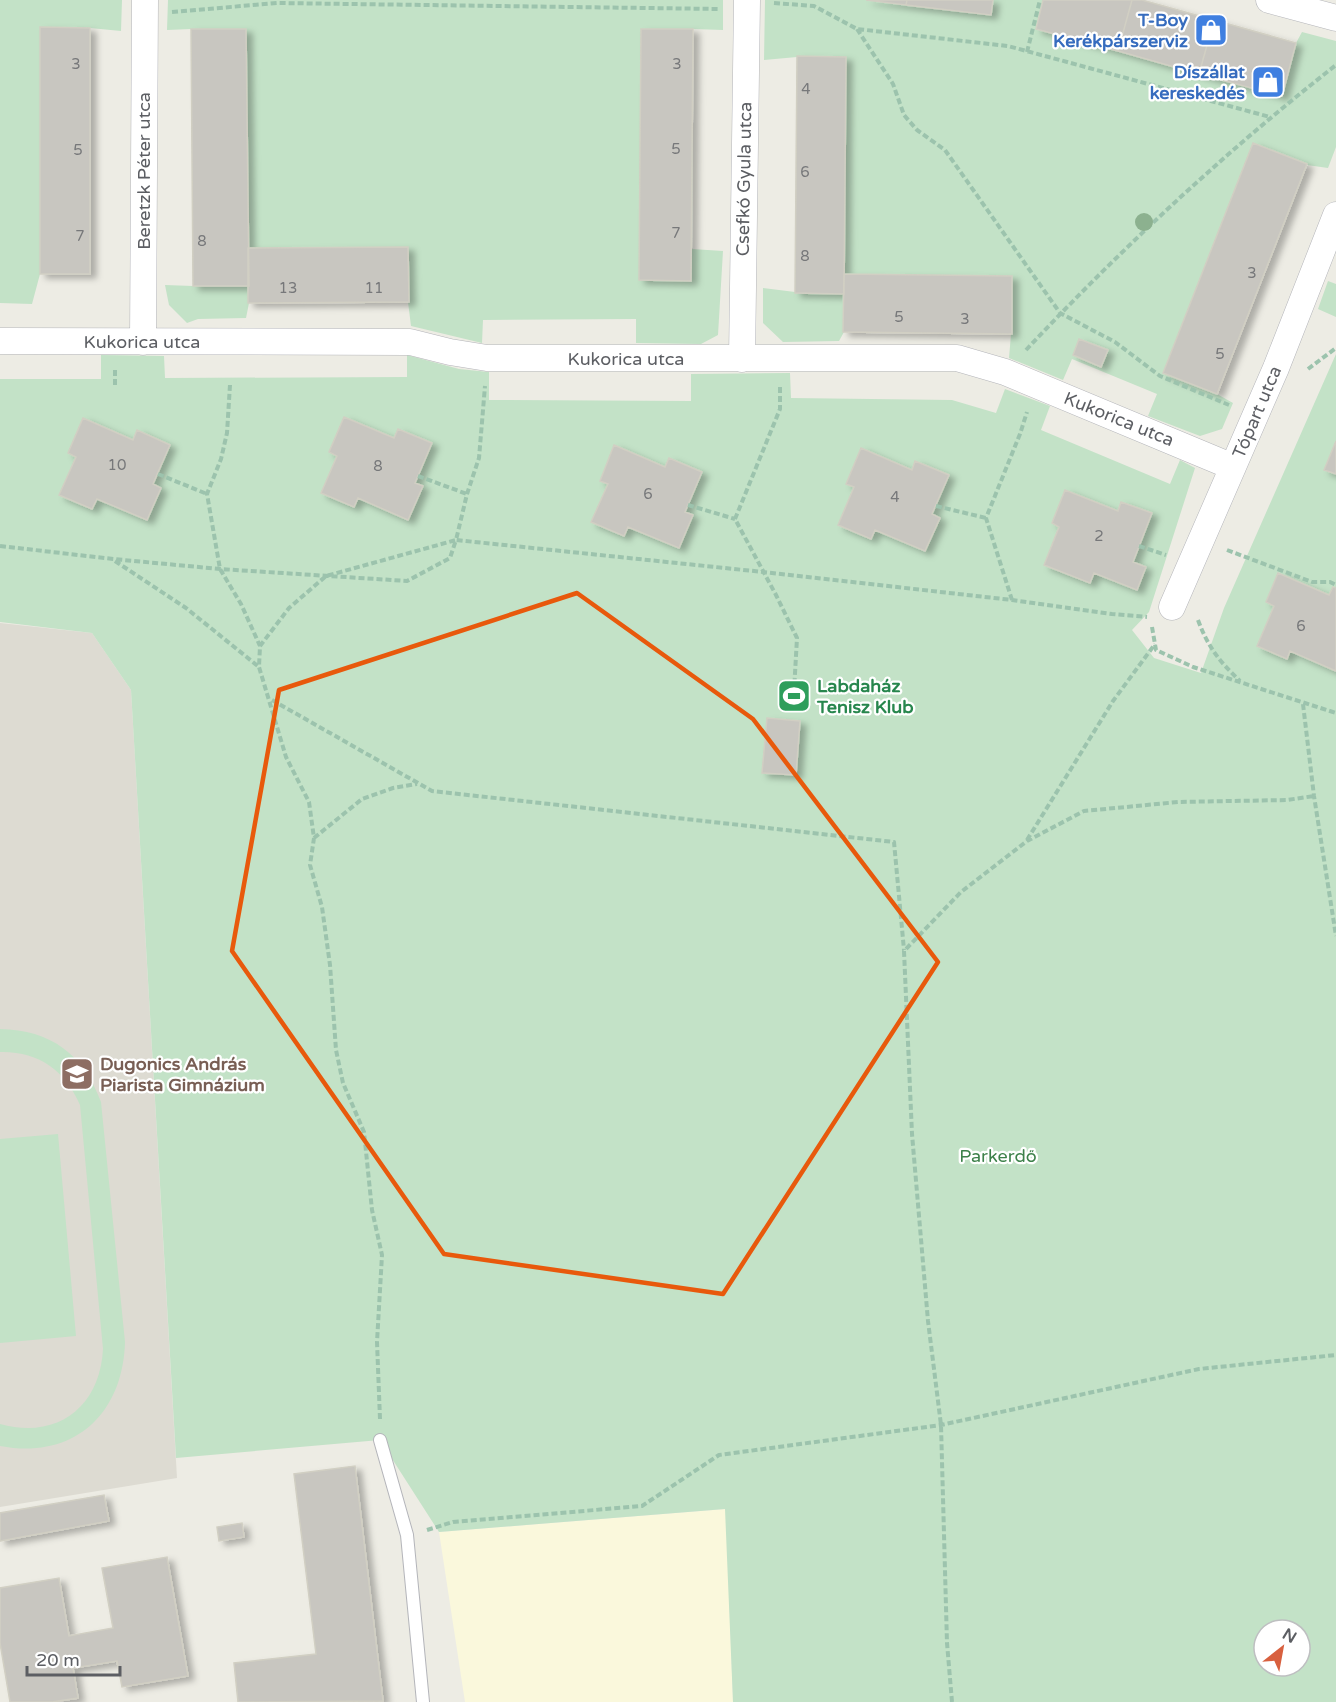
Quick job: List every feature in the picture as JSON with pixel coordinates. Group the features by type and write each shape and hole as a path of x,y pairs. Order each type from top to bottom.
{"street":[{"name":"Csefkó Gyula utca","path":"742,359 747,0"},
{"path":"1269,0 1336,18"},
{"name":"Beretzk Péter utca","path":"143,342 145,7"},
{"name":"Tópart utca","path":"1176,599 1276,368 1336,215"},
{"name":"Kukorica utca","path":"0,340 410,342 487,358 957,358 1005,372 1233,467"}],"lane":[{"path":"380,1440 407,1535 423,1702"}],"path":[{"path":"145,7 277,3 720,9 747,0 814,6 857,29 1008,46 1270,117"},
{"path":"1027,52 1040,0"},
{"path":"857,29 893,84 904,115 917,130 945,150 1060,313 1115,342 1160,376 1255,415"},
{"path":"1005,372 1060,313 1164,212 1270,117 1336,66"},
{"path":"0,546 220,569 407,580 450,558 479,458 487,358"},
{"path":"735,519 780,408 779,359"},
{"path":"230,385 227,433 221,459 207,494 220,569 241,604 260,646 260,667 286,757 309,802 314,838 310,865 322,907 330,965 336,1050 343,1083 364,1132 372,1210 381,1255 377,1342 380,1440"},
{"path":"1012,600 986,518 1020,434 1035,385"},
{"path":"158,474 207,494"},
{"path":"418,476 467,494"},
{"path":"688,505 735,519 797,638 794,691"},
{"path":"936,506 986,518"},
{"path":"260,646 289,608 326,576 456,540 764,572 1151,617 1156,650 1193,667 1336,713"},
{"path":"1201,540 1312,582 1330,582 1336,585"},
{"path":"1139,546 1175,558"},
{"path":"113,559 186,608 260,667"},
{"path":"1176,599 1197,618 1206,641 1225,667 1242,683"},
{"path":"1027,841 1113,700 1155,644"},
{"path":"271,700 432,791 894,842 904,951 912,1134 928,1321 941,1425 946,1643 952,1702"},
{"path":"1303,704 1314,796 1336,936"},
{"path":"314,838 362,799 393,788 417,784"},
{"path":"904,951 961,892 1027,841 1084,811 1178,801 1287,800 1314,796"},
{"path":"407,1535 453,1522 642,1506 719,1455 941,1425 1198,1369 1336,1354"}],"highlighted area":[{"path":"577,593 753,719 938,962 723,1294 444,1254 232,951 279,690"}],"shaded area":[{"name":"Dugonics András Piarista Gimnázium","path":"0,623 92,633 131,690 177,1478 0,1507"},
{"path":"726,1509 733,1702 465,1702 439,1532"}],"green space":[{"path":"0,0 122,0 121,31 90,28 40,28 40,274 32,304 0,303"},
{"path":"168,0 723,0 723,30 693,29 692,249 723,251 718,335 701,344 636,343 636,319 483,320 482,343 411,326 408,302 249,303 246,318 198,319 187,323 169,305 165,285 193,286 191,29 167,30"},
{"path":"765,0 1142,0 1296,43 1302,32 1336,41 1336,147 1328,168 1307,165 1217,394 1233,403 1222,429 1200,436 1148,416 1157,394 1072,359 1063,380 1009,358 1011,334 844,332 839,341 783,342 763,323 763,288 795,292 797,57 764,60"},
{"path":"1328,281 1336,284 1336,317 1318,309"},
{"name":"Parkerdő","path":"1336,354 1336,1702 733,1702 725,1509 439,1532 380,1440 176,1458 131,690 92,633 0,622 0,379 101,379 101,355 164,356 165,378 407,377 407,355 459,369 489,372 489,400 691,401 691,374 790,373 791,398 952,400 996,413 1005,389 1050,406 1041,430 1170,484 1180,460 1195,468 1149,612 1132,630 1154,658 1201,673 1224,608"},
{"path":"0,1029 35,1034 63,1048 85,1070 101,1102 125,1342 122,1368 115,1391 104,1411 89,1427 71,1438 50,1446 26,1449 0,1446 0,1424 21,1428 40,1427 57,1423 72,1414 94,1387 100,1370 103,1349 80,1105 67,1082 49,1065 26,1055 0,1052"},
{"path":"58,1134 76,1336 0,1343 0,1139"}],"building":[{"path":"866,0 907,0 906,5"},
{"path":"907,0 993,0 991,15 906,5"},
{"path":"1043,0 1132,0 1118,51 1036,29"},
{"path":"1132,0 1142,0 1214,20 1199,74 1118,51"},
{"path":"1214,20 1296,43 1282,96 1199,74"},
{"path":"40,27 90,28 90,274 40,274"},
{"path":"191,29 246,29 249,286 193,286"},
{"path":"641,29 693,29 691,281 639,280"},
{"path":"797,56 846,57 844,294 795,293"},
{"path":"1253,143 1307,164 1217,394 1163,373"},
{"path":"408,247 409,302 248,303 248,248"},
{"path":"844,274 1012,276 1012,334 843,332"},
{"path":"1079,339 1108,350 1101,367 1073,355"},
{"path":"344,417 394,438 398,429 432,443 415,483 423,486 408,520 358,498 354,507 321,493 337,456 329,452"},
{"path":"83,418 133,440 137,430 170,445 153,484 161,488 147,520 97,499 92,509 59,495 76,457 68,453"},
{"path":"1336,441 1336,474 1324,470"},
{"path":"614,445 665,467 669,458 702,472 685,512 693,515 679,548 628,527 624,536 591,522 608,484 600,481"},
{"path":"861,448 912,470 915,461 949,475 932,514 940,518 925,551 875,530 871,539 838,525 854,487 846,484"},
{"path":"1065,490 1118,511 1121,502 1152,513 1133,562 1146,567 1137,590 1094,573 1090,583 1044,565 1059,527 1052,523"},
{"path":"1278,573 1329,595 1333,587 1336,588 1336,671 1290,651 1287,659 1257,646 1274,606 1266,602"},
{"path":"767,718 800,721 796,775 762,773"},
{"path":"355,1466 383,1701 238,1702 234,1663 316,1654 294,1474"},
{"path":"104,1495 109,1521 0,1541 0,1513"},
{"path":"242,1523 244,1537 219,1541 217,1527"},
{"path":"167,1557 188,1676 122,1687 117,1661 73,1668 78,1698 52,1702 10,1702 0,1643 0,1588 59,1578 69,1636 113,1628 102,1568"}],"place":[{"name":"T-Boy Kerékpárszerviz","path":"1211,30"},
{"name":"Díszállat kereskedés","path":"1268,82"},
{"name":"Labdaház Tenisz Klub","path":"794,696"},
{"name":"Dugonics András Piarista Gimnázium","path":"77,1074"}]}
